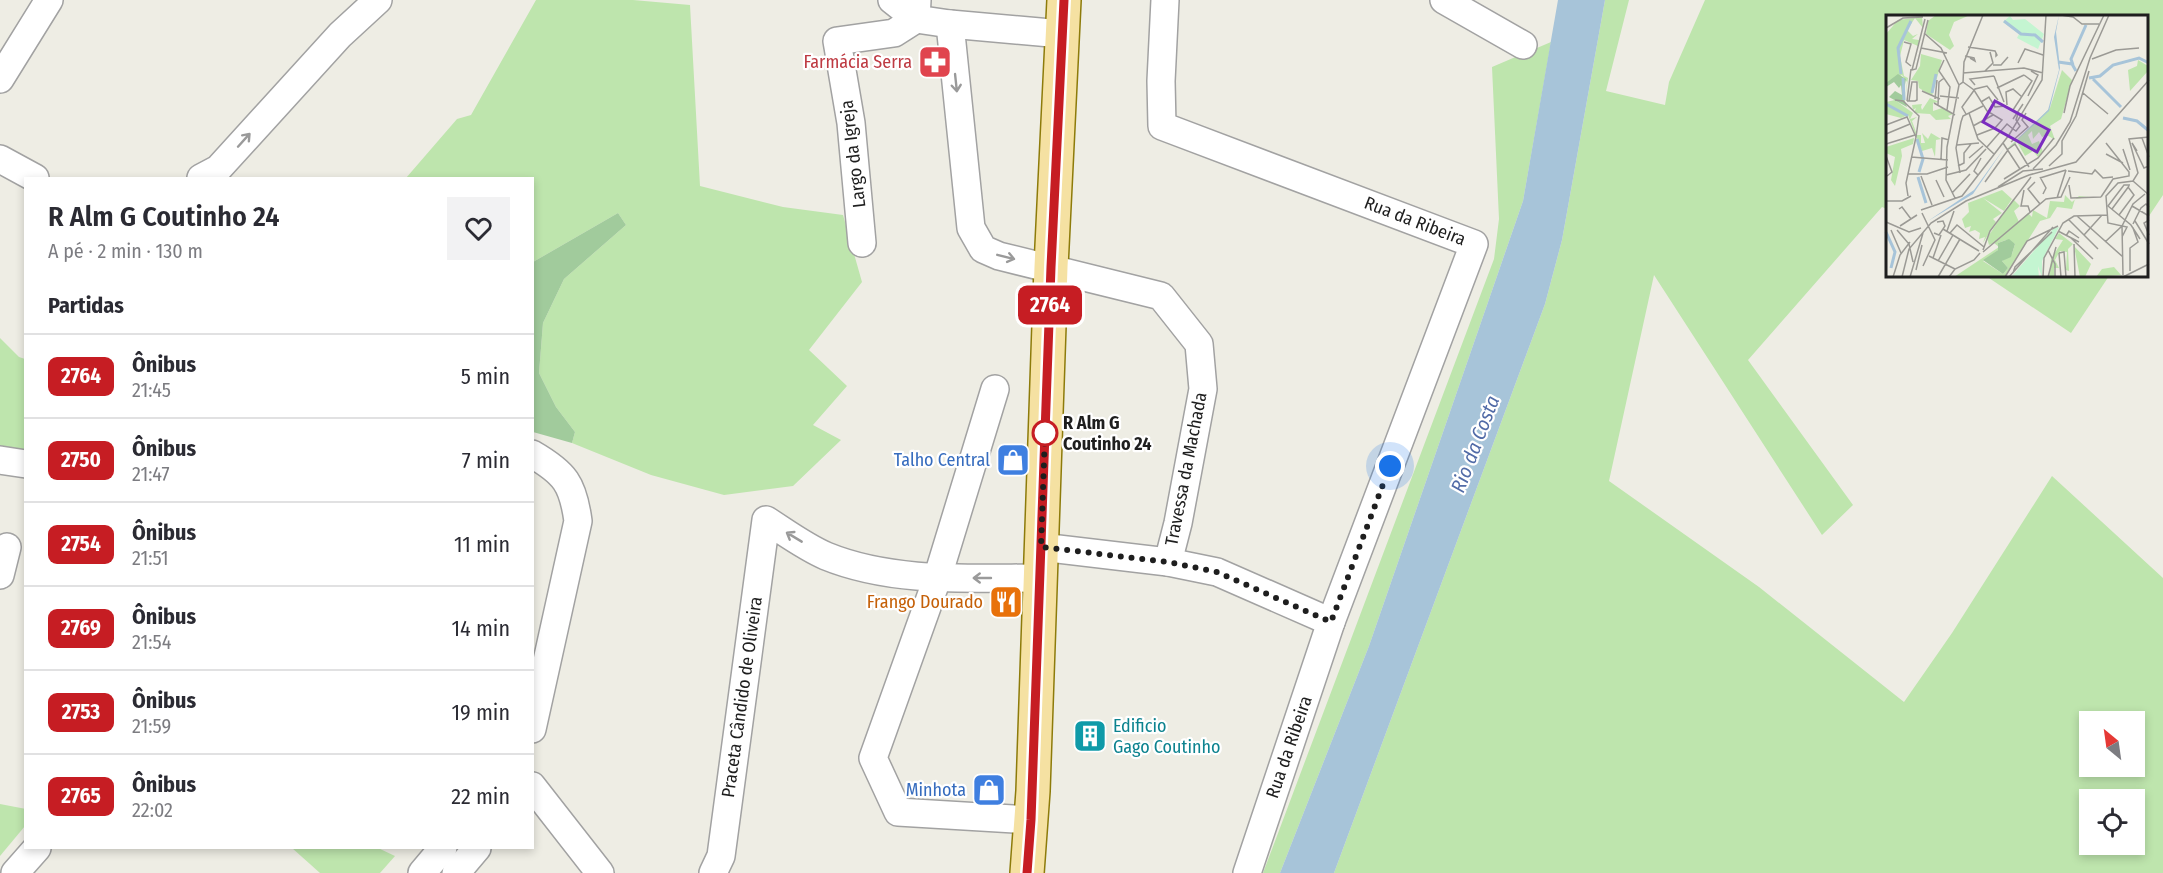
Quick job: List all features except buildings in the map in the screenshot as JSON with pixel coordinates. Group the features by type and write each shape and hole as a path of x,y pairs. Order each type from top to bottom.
{"main road":[{"path":"1027,873 1064,0"}],"street":[{"path":"0,79 49,0"},
{"path":"203,177 218,169 340,34 378,0"},
{"path":"892,0 951,24 1062,34"},
{"name":"Rua da Ribeira","path":"1165,0 1161,81 1162,126 1474,244 1331,622 1246,873"},
{"path":"1444,0 1523,45"},
{"name":"Largo da Igreja","path":"862,243 851,123 837,41 894,33 917,10"},
{"path":"951,24 971,228 983,249 999,256 1051,267"},
{"path":"0,159 33,177"},
{"name":"Travessa da Machada","path":"766,520 825,556 867,568 937,579 1041,562 1168,562 1178,523 1203,389 1199,344 1161,296 1051,267"},
{"path":"995,389 937,579 873,758 898,812 1031,820"},
{"path":"534,455 567,480 575,499 578,521 534,722"},
{"path":"0,460 24,464"},
{"name":"Praceta Cândido de Oliveira","path":"713,873 721,856 766,520"},
{"path":"0,575 7,547"},
{"path":"1168,562 1217,572 1331,622"},
{"path":"534,789 600,873"},
{"path":"15,873 36,849"},
{"path":"422,873 442,849"},
{"path":"456,873 476,849"}],"green space":[{"path":"536,0 633,0 690,5 700,186 783,207 843,215 862,282 809,350 847,386 813,425 841,440 793,486 724,495 651,475 572,443 575,432 556,407 539,373 543,323 564,279 626,225 618,213 534,261 534,177 407,177 457,119 471,115"},
{"path":"1605,0 1629,0 1606,91 1665,105 1669,82 1705,0 2163,0 2163,195 2148,218 2148,15 1886,15 1886,209 1882,207 1748,360 1853,505 1822,535 1654,275 1609,481 1759,587 1904,702 1952,633 2052,476 2163,578 2163,873 1334,873 1545,304 1562,240"},
{"path":"1551,42 1523,201 1369,646 1280,873 1263,873 1494,259 1499,219 1492,67"},
{"path":"618,213 626,225 564,279 543,323 539,373 556,407 575,432 572,443 534,432 534,261"},
{"path":"1989,278 2108,278 2071,333"},
{"path":"0,338 19,357 24,359 24,451 0,448"},
{"path":"0,804 24,809 24,827 0,856"},
{"path":"293,849 380,849 395,856 380,873 320,873"}],"water":[{"name":"Rio da Costa","path":"1558,0 1605,0 1562,240 1545,304 1334,873 1280,873 1369,646 1523,201"}],"bus line":[{"name":"2764","path":"1027,873 1064,0"}],"place":[{"name":"Farmácia Serra","path":"935,62"},
{"name":"R Alm G Coutinho 24","path":"1045,433"},
{"name":"Talho Central","path":"1013,460"},
{"name":"Frango Dourado","path":"1006,602"},
{"name":"Edificio Gago Coutinho","path":"1090,736"},
{"name":"Minhota","path":"989,790"}],"route":[{"path":"1045,433 1041,547 1168,562 1217,572 1331,622 1390,466"}]}
